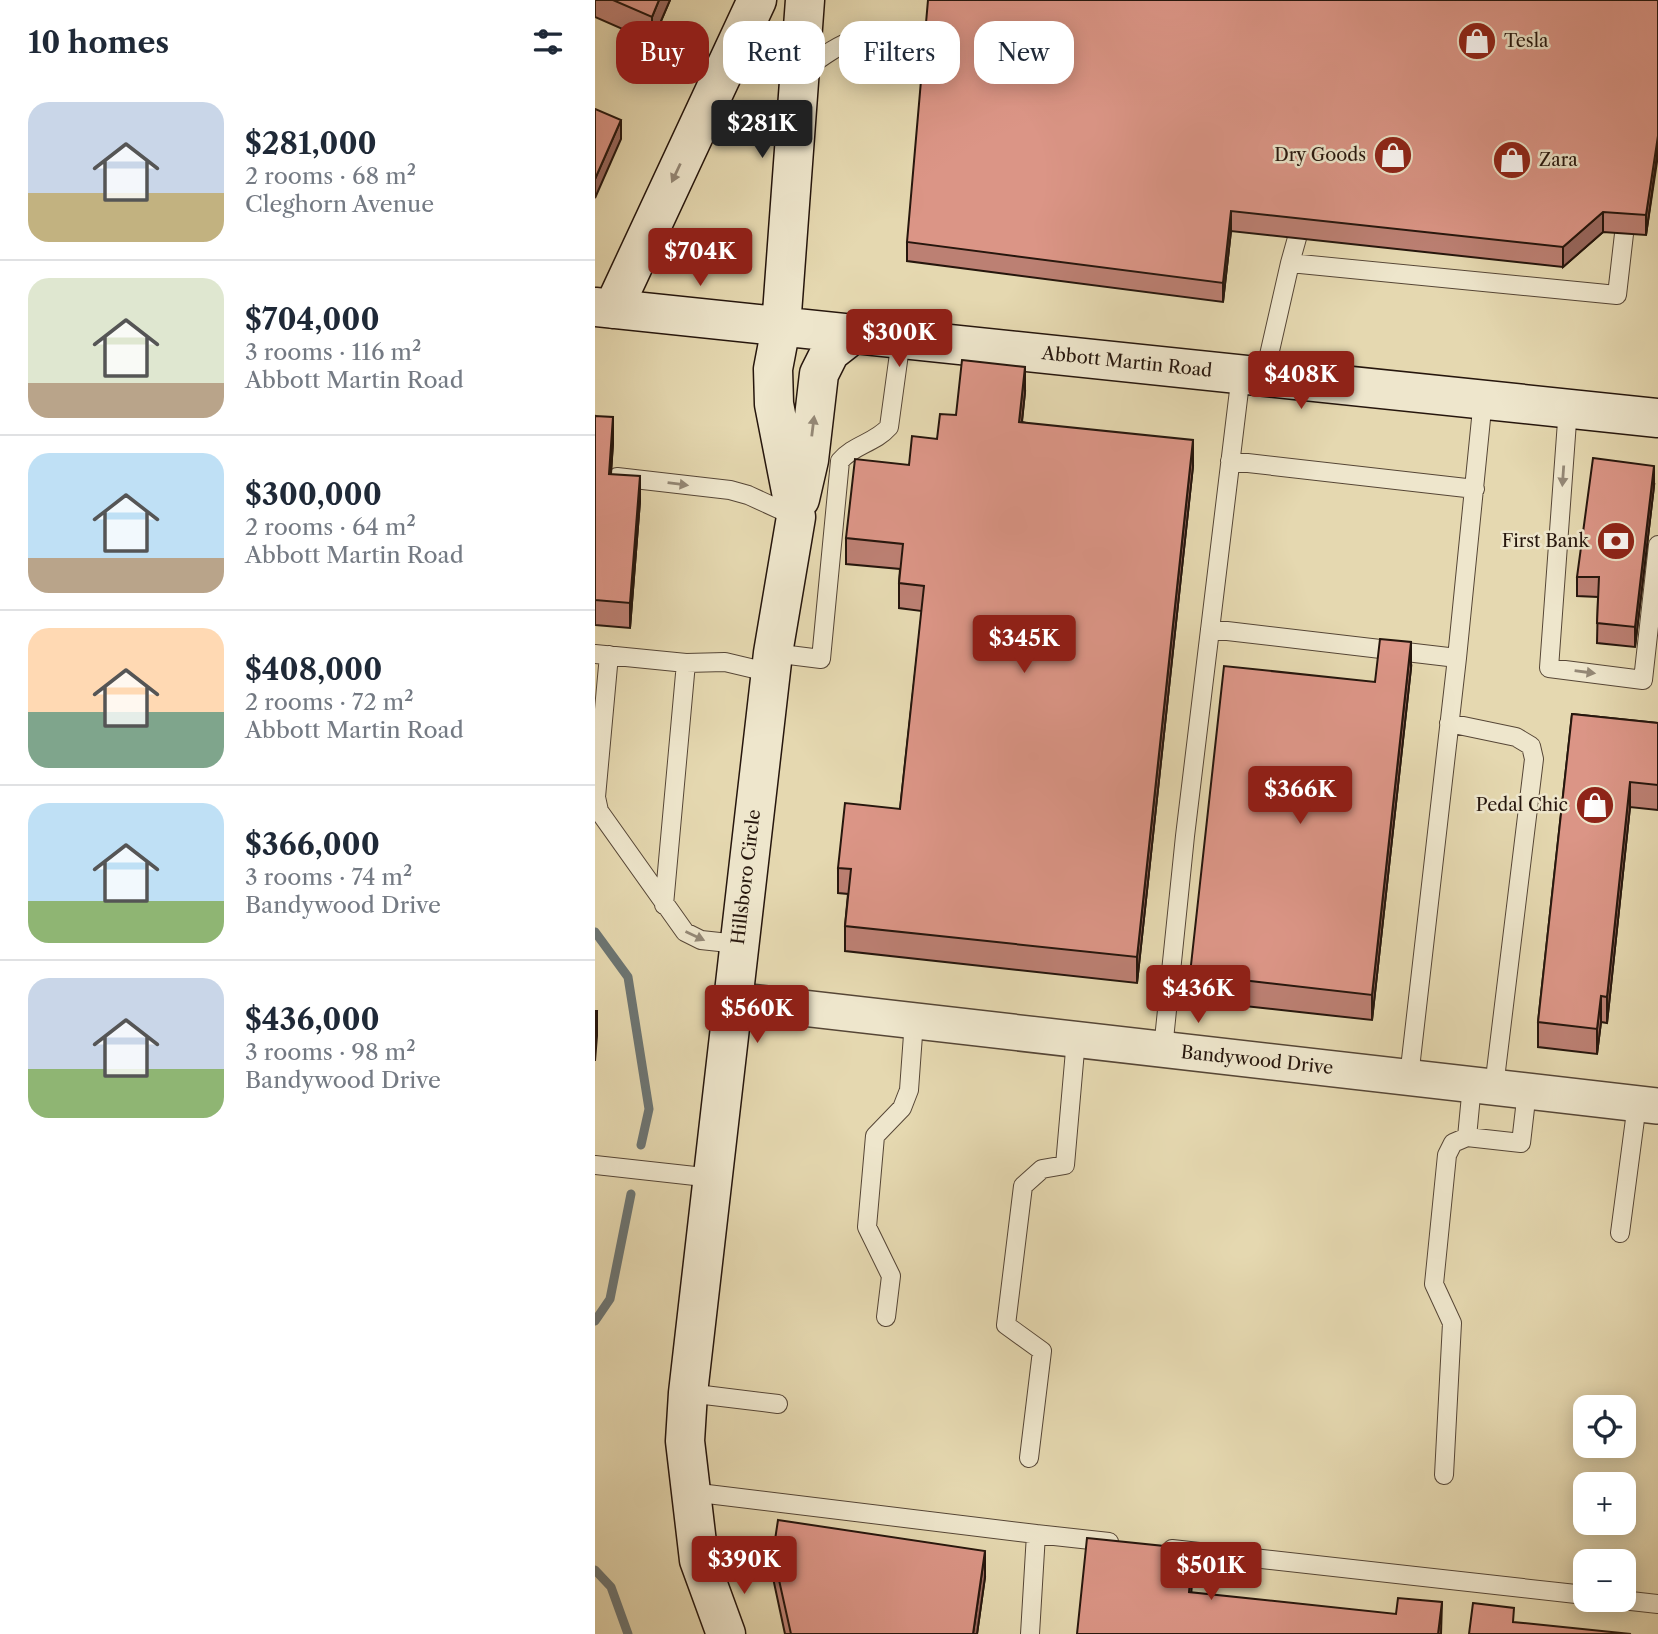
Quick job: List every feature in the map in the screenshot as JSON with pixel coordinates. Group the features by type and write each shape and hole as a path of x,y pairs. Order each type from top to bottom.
{"street":[{"path":"604,308 757,0"},
{"name":"Hillsboro Circle","path":"802,21 804,0"},
{"name":"Hillsboro Circle","path":"726,1634 699,1560 685,1441 688,1393 738,944 772,663 796,517 774,404 773,369 781,327 797,84"},
{"name":"Abbott Martin Road","path":"604,308 1658,418"},
{"path":"796,517 809,460 819,374 830,352 853,334"},
{"name":"Bandywood Drive","path":"732,1000 1647,1105"}],"lane":[{"path":"1290,263 1617,295 1624,233"},
{"path":"1163,1049 1230,460 1252,376 1297,238"},
{"path":"738,944 693,937 685,932 596,803 602,654 686,663 772,663 821,659 840,461 847,452 882,435 888,427 901,339"},
{"path":"1409,1077 1457,658 1483,399"},
{"path":"1568,408 1549,668 1643,680 1658,545"},
{"path":"1230,460 1475,489"},
{"path":"610,476 730,490 748,495 796,517"},
{"path":"1210,629 1457,658"},
{"path":"664,905 686,663"},
{"path":"1449,723 1516,737 1531,746 1534,759 1498,1088 1467,1137"},
{"path":"886,1317 891,1276 867,1227 875,1136 902,1108 909,1090 914,1020"},
{"path":"1029,1458 1042,1351 1006,1325 1023,1186 1042,1169 1065,1165 1076,1040"},
{"path":"1444,1475 1452,1323 1434,1284 1447,1155 1453,1143 1467,1137 1521,1143 1498,1088"},
{"path":"1620,1233 1647,1105"},
{"path":"595,1165 713,1178"},
{"path":"688,1393 778,1404"},
{"path":"691,1492 1132,1545"},
{"path":"1030,1634 1036,1534"},
{"path":"1159,1548 1573,1594"},
{"path":"1636,1602 1658,1604"}],"building":[{"path":"613,0 659,0 652,17"},
{"path":"928,0 1658,0 1658,136 1646,215 1603,212 1563,247 1231,211 1223,283 907,242 921,84 960,84 960,21 926,21"},
{"path":"595,109 621,120 595,179"},
{"path":"962,360 1025,367 1019,422 1193,440 1137,957 845,926 851,869 838,868 845,803 900,809 924,586 899,583 903,544 846,538 855,459 909,465 912,436 937,439 940,414 956,415"},
{"path":"595,416 613,417 609,474 640,476 630,603 595,600"},
{"name":"First Bank","path":"1593,458 1654,466 1635,627 1597,623 1599,577 1577,577"},
{"path":"1380,639 1411,642 1372,995 1190,974 1224,666 1375,682"},
{"path":"1572,714 1658,723 1658,785 1630,782 1607,997 1601,996 1597,1029 1538,1022"},
{"path":"778,1520 985,1551 973,1634 791,1634 773,1553"},
{"path":"1087,1538 1193,1549 1189,1592 1396,1614 1398,1598 1442,1602 1438,1634 1077,1634"},
{"path":"1473,1603 1514,1608 1513,1622 1631,1634 1469,1634"}],"waterway":[{"path":"595,932 628,977 649,1109 641,1145"},
{"path":"595,1321 610,1299 631,1194"},
{"path":"595,1570 611,1587 628,1634"}],"place":[{"name":"Tesla","path":"1477,41"},
{"name":"Dry Goods","path":"1393,155"},
{"name":"Zara","path":"1512,160"},
{"name":"First Bank","path":"1616,541"},
{"name":"Pedal Chic","path":"1595,805"}]}
